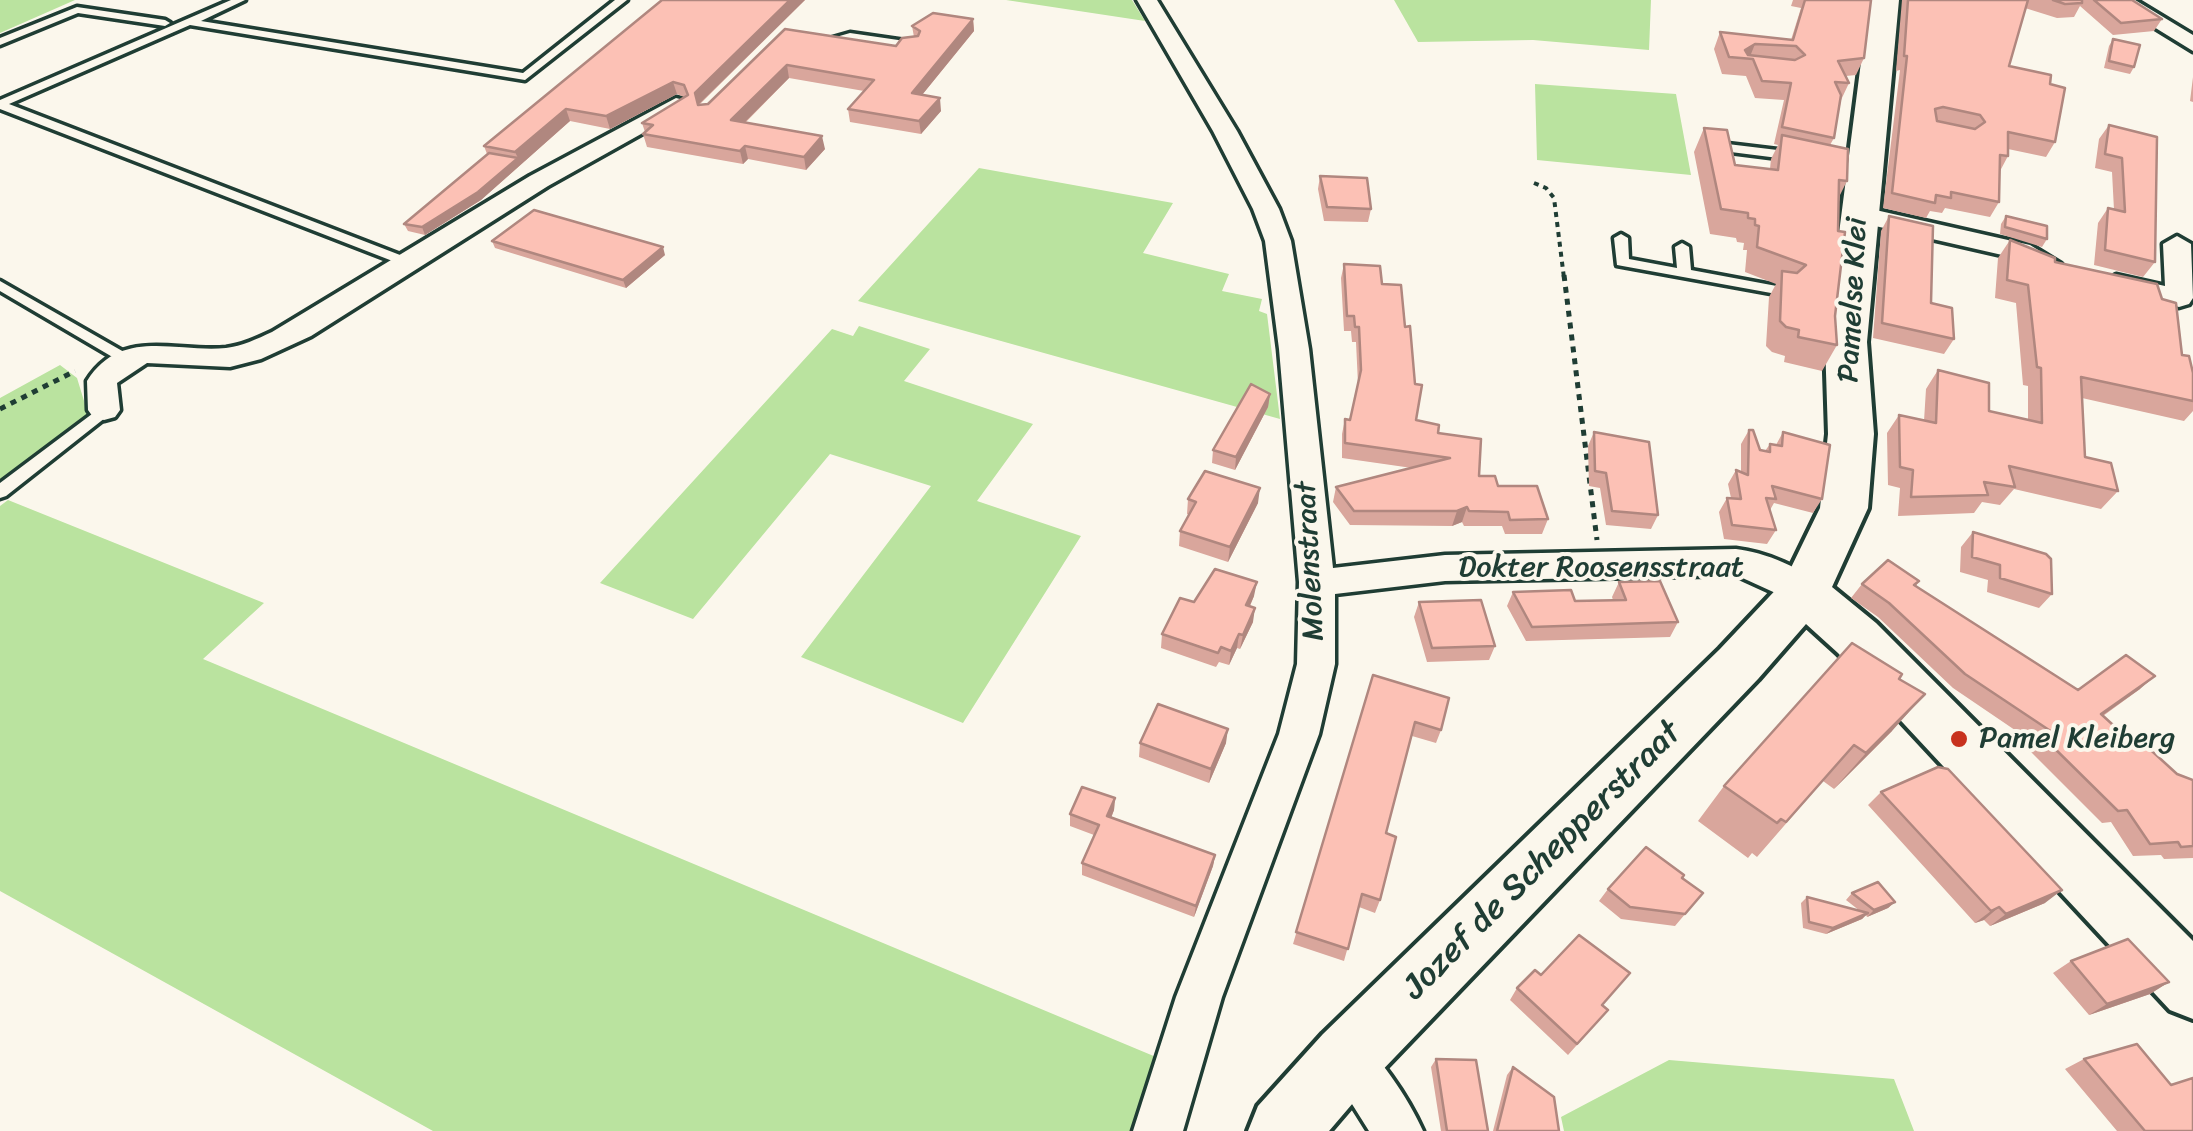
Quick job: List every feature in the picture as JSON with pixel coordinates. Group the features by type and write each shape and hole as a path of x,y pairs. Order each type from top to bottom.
{"main road":[{"name":"Pamelse Klei","path":"1804,592 1844,508 1851,434 1840,304 1858,214 1854,169 1884,0"},
{"name":"Dokter Roosensstraat","path":"1804,592 1857,638 2193,987"},
{"name":"Jozef de Schepperstraat","path":"1282,1131 1347,1058 1739,664 1804,592"}],"street":[{"name":"Molenstraat","path":"1148,0 1225,131 1266,208 1278,241 1294,350 1317,582 1316,664 1299,734 1199,998 1158,1131"},
{"path":"2120,0 2193,44"},
{"path":"104,410 102,381 126,359 154,352 222,358 301,330 539,181 676,105"},
{"path":"1858,214 2020,251 2181,306 2177,244"},
{"name":"Dokter Roosensstraat","path":"1317,582 1445,568 1736,562 1752,564 1804,592"},
{"path":"1347,1058 1398,1131"}],"lane":[{"path":"0,104 240,0"},
{"path":"189,22 526,77 622,0"},
{"path":"0,42 77,10 165,23"},
{"path":"834,39 850,36 912,45"},
{"path":"0,104 408,264"},
{"path":"1698,145 1768,151 1806,159"},
{"path":"1621,238 1622,262 1782,291"},
{"path":"1682,247 1684,272"},
{"path":"0,285 126,359"},
{"path":"0,492 104,410"}],"path":[{"path":"1534,183 1546,188 1554,198 1600,564"},
{"path":"0,408 87,366"}],"green space":[{"path":"0,0 75,0 0,33"},
{"path":"1006,0 1132,0 1145,21"},
{"path":"1394,0 1651,0 1649,50 1533,40 1418,42"},
{"path":"1535,84 1676,94 1691,175 1537,160"},
{"path":"979,168 1173,203 1143,253 1229,274 1222,291 1262,299 1259,311 1267,314 1280,419 858,301"},
{"path":"859,326 930,349 904,381 1033,424 977,501 1081,536 963,723 801,657 931,486 830,454 693,619 600,583 832,329 853,336"},
{"path":"60,365 77,378 88,414 0,481 0,398"},
{"path":"8,500 264,603 203,659 1156,1057 1133,1131 433,1131 0,891 0,506"},
{"path":"1669,1060 1894,1079 1914,1131 1564,1131 1561,1117"}],"building":[{"path":"662,0 790,0 695,93 698,105 708,104 785,29 896,46 902,38 918,36 920,31 912,26 933,13 973,19 912,93 940,98 919,121 848,109 874,80 787,65 731,120 822,136 804,157 745,146 740,151 643,134 653,125 642,123 688,95 684,85 673,82 606,116 566,109 515,152 484,146"},
{"path":"1805,0 1871,0 1864,58 1838,61 1849,83 1835,82 1841,95 1834,138 1782,127 1791,83 1762,81 1753,59 1729,57 1720,32 1793,40","holes":["1755,44 1796,46 1805,55 1795,60 1748,55 1745,50"]},
{"path":"1908,0 2028,0 2009,66 2051,75 2050,84 2065,88 2055,142 2008,132 2008,156 2000,155 1999,202 1951,192 1951,198 1936,195 1935,203 1892,193","holes":["1943,107 1980,115 1985,122 1975,129 1937,121 1935,109"]},
{"path":"2053,0 2082,0 2082,3 2065,4"},
{"path":"2094,0 2132,0 2162,19 2121,23"},
{"path":"2113,39 2140,45 2134,67 2109,61"},
{"path":"2109,125 2157,137 2155,262 2105,250 2108,208 2125,212 2122,158 2105,154"},
{"path":"1704,128 1727,130 1735,165 1778,170 1782,135 1848,149 1847,181 1839,180 1838,231 1845,232 1835,316 1837,345 1798,337 1799,330 1780,321 1782,271 1797,273 1806,265 1757,247 1759,226 1755,219 1748,218 1748,213 1721,209"},
{"path":"489,153 518,158 478,192 422,227 404,224"},
{"path":"1320,176 1367,178 1371,209 1327,207"},
{"path":"534,210 663,247 623,280 492,241"},
{"path":"1889,216 1933,226 1931,303 1952,308 1954,339 1882,323"},
{"path":"2006,216 2047,226 2047,239 2005,227"},
{"path":"2010,240 2055,258 2055,262 2157,284 2162,299 2176,303 2182,355 2189,356 2193,373 2193,401 2081,377 2085,457 2111,463 2118,491 2009,466 2015,487 1984,482 1988,495 1911,497 1913,470 1900,467 1899,415 1936,423 1938,370 1989,383 1989,411 2042,423 2041,368 2037,367 2028,285 2007,280"},
{"path":"1344,264 1380,266 1382,284 1401,285 1405,327 1410,326 1415,384 1422,385 1416,420 1439,425 1438,433 1481,439 1479,476 1495,476 1498,486 1537,486 1548,519 1510,520 1508,512 1469,511 1467,507 1457,511 1354,511 1336,487 1450,458 1345,443 1345,419 1350,420 1361,370 1359,327 1355,327 1354,316 1347,316"},
{"path":"1251,384 1270,394 1236,457 1213,450"},
{"path":"1749,430 1753,430 1760,450 1770,452 1770,444 1782,446 1783,432 1830,445 1822,499 1772,486 1776,499 1766,498 1776,530 1732,525 1727,498 1741,499 1736,470 1748,475"},
{"path":"1594,432 1649,442 1658,515 1612,511 1606,473 1595,471"},
{"path":"1205,471 1260,488 1230,547 1180,531 1196,502 1188,499"},
{"path":"1973,532 2046,554 2051,559 2052,594 2000,578 2000,565 1972,557"},
{"path":"1888,560 1919,581 1914,585 2078,690 2126,655 2155,676 2101,714 2135,745 2142,742 2177,774 2193,780 2193,846 2181,847 2178,842 2150,844 2127,810 2118,811 2042,736 2052,732 1965,674 1889,603 1862,584"},
{"path":"1215,569 1257,582 1246,605 1255,608 1243,635 1239,634 1231,651 1221,647 1218,653 1162,634 1180,598 1194,602"},
{"path":"1660,581 1678,622 1532,627 1513,592 1571,590 1575,601 1626,600 1619,582"},
{"path":"1481,600 1495,646 1432,648 1419,602"},
{"path":"1852,643 1902,674 1899,679 1925,694 1866,753 1854,745 1786,822 1781,819 1777,823 1724,786"},
{"path":"1373,675 1449,698 1441,730 1415,722 1386,833 1396,837 1380,900 1362,894 1348,949 1296,932"},
{"path":"1158,704 1228,729 1211,769 1140,743"},
{"path":"1938,767 1948,769 2062,890 2006,914 1999,907 1991,911 1881,792"},
{"path":"1082,787 1115,798 1107,816 1215,855 1196,906 1082,863 1099,825 1070,814"},
{"path":"1646,847 1703,893 1685,914 1630,907 1608,889"},
{"path":"1878,882 1895,902 1874,910 1852,893"},
{"path":"1807,897 1868,913 1833,928 1809,922"},
{"path":"1579,935 1630,973 1602,1005 1608,1010 1577,1044 1517,988 1535,970 1541,975"},
{"path":"2128,939 2169,982 2107,1004 2071,961"},
{"path":"2137,1044 2171,1085 2193,1078 2193,1131 2145,1131 2084,1059"},
{"path":"1436,1059 1476,1060 1488,1131 1447,1131"},
{"path":"1513,1067 1554,1097 1559,1131 1497,1131"}],"place":[{"name":"Pamel Kleiberg","path":"1959,739"}]}
